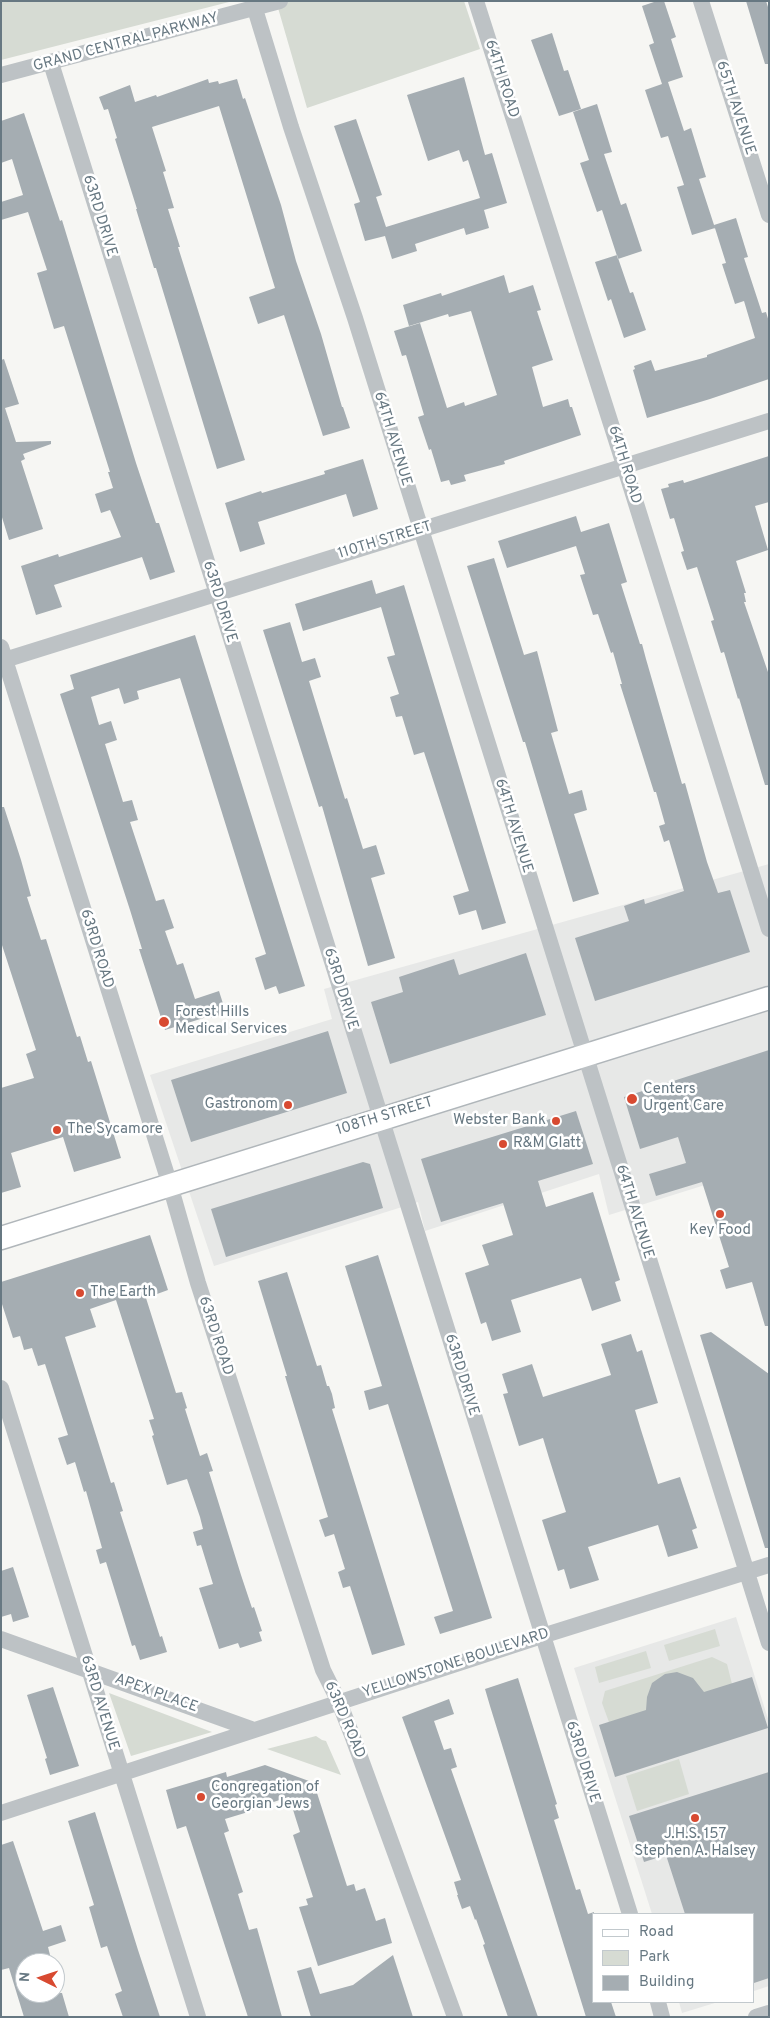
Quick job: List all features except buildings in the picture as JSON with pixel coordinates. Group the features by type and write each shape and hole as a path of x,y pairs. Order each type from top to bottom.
{"main road":[{"name":"108TH STREET","path":"1,1238 769,998"}],"street":[{"name":"GRAND CENTRAL PARKWAY","path":"1,75 280,1"},
{"name":"64TH ROAD","path":"476,1 769,930"},
{"name":"65TH AVENUE","path":"701,1 769,215"},
{"name":"64TH AVENUE","path":"254,9 421,530 769,1643"},
{"name":"63RD DRIVE","path":"51,63 630,1913"},
{"name":"110TH STREET","path":"3,656 217,594 769,421"},
{"name":"63RD ROAD","path":"3,656 170,1186 198,1283 323,1670 339,1702 455,2017"},
{"name":"63RD AVENUE","path":"1,1388 198,2017"},
{"name":"YELLOWSTONE BOULEVARD","path":"1,1813 122,1775 542,1636 769,1565"},
{"name":"APEX PLACE","path":"1,1640 90,1670 254,1730"},
{"path":"658,2003 662,2017"},
{"path":"756,2017 769,2013"}],"shaded area":[{"path":"769,864 769,1165 609,1215 599,1174 425,1231 418,1202 214,1266 150,1075 332,1019 324,989"},
{"name":"J.H.S. 157 Stephen A. Halsey","path":"736,1617 769,1722 769,1986 755,1991 755,1913 652,1913 574,1668"},
{"path":"679,2003 715,2003 682,2013"}],"green space":[{"path":"1,1 233,1 1,60"},
{"path":"276,1 464,1 480,49 307,108"},
{"path":"715,1629 720,1646 669,1661 664,1645"},
{"path":"646,1651 651,1668 599,1683 595,1667"},
{"path":"712,1657 727,1664 734,1692 610,1725 602,1703 605,1691"},
{"path":"109,1693 212,1732 131,1756"},
{"path":"316,1736 326,1741 341,1775 267,1749"},
{"path":"679,1759 689,1794 637,1811 626,1776"}],"place":[{"name":"Forest Hills Medical Services","path":"164,1022"},
{"name":"Centers Urgent Care","path":"632,1099"},
{"name":"Gastronom","path":"288,1105"},
{"name":"Webster Bank","path":"556,1121"},
{"name":"The Sycamore","path":"57,1130"},
{"name":"R&M Glatt","path":"503,1144"},
{"name":"Key Food","path":"720,1214"},
{"name":"The Earth","path":"80,1293"},
{"name":"Congregation of Georgian Jews","path":"201,1797"},
{"name":"J.H.S. 157 Stephen A. Halsey","path":"695,1818"}]}
